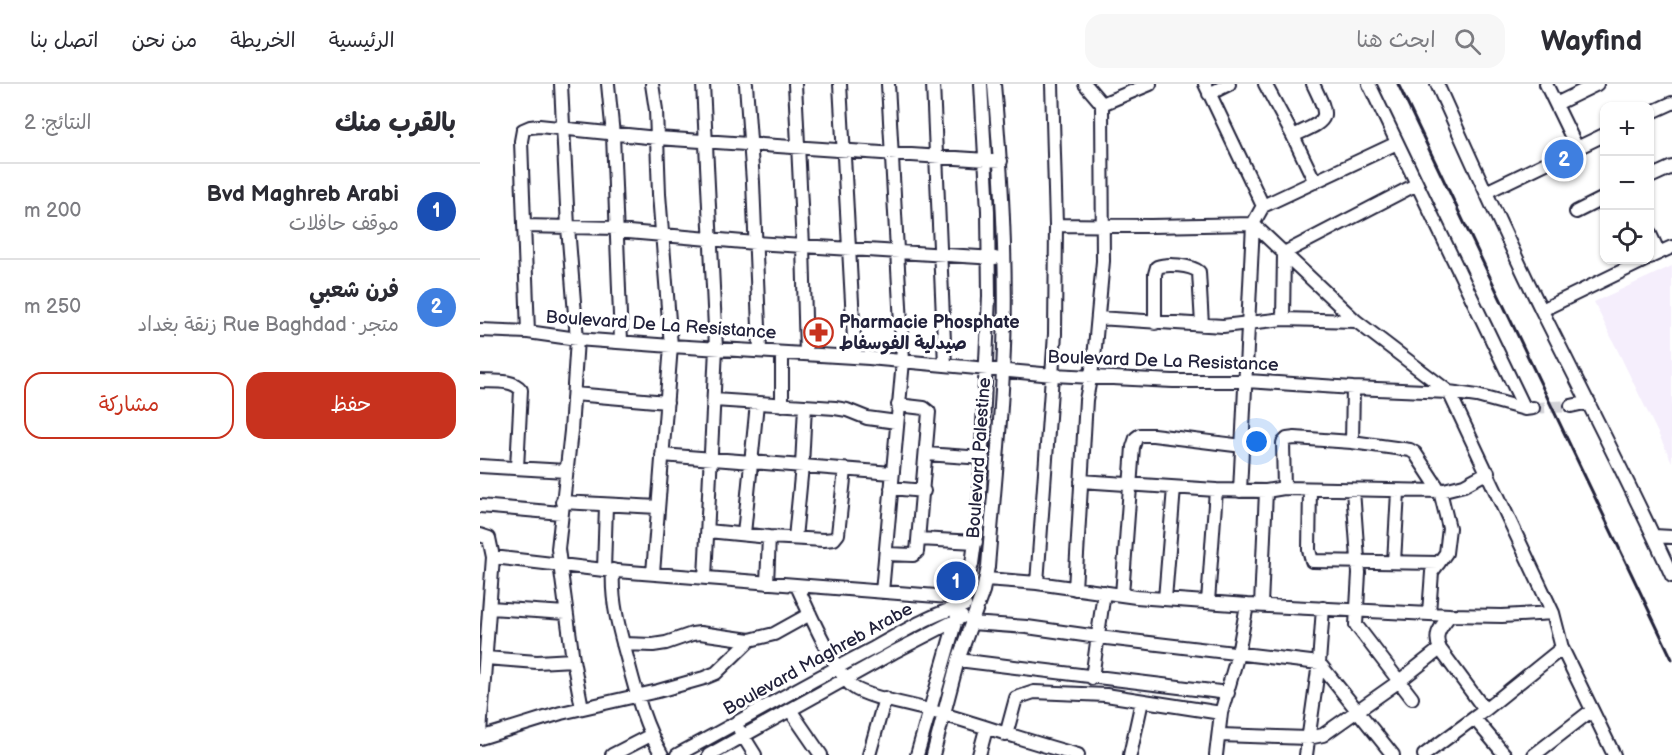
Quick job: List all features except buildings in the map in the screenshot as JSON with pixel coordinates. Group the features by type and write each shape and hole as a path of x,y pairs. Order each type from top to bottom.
{"street":[{"path":"561,84 568,227 577,339 574,394 558,549 582,708"},
{"path":"608,84 614,135 621,341"},
{"path":"652,84 671,346 653,573"},
{"path":"703,84 716,348 705,578"},
{"path":"746,84 760,351"},
{"path":"795,84 806,353"},
{"path":"840,84 855,357"},
{"path":"882,592 903,361 888,84"},
{"path":"933,84 945,365"},
{"name":"Boulevard Palestine","path":"916,755 960,608 976,542 983,458 989,257 981,84"},
{"name":"Boulevard Palestine","path":"933,755 958,660 986,579 1003,370 1005,259 1001,161 994,84"},
{"path":"1037,583 1053,375 1056,225 1052,84"},
{"path":"1075,589 1086,400 1095,358 1103,261 1102,104 1085,84"},
{"path":"1102,104 1150,84"},
{"path":"1229,84 1207,89 1263,206"},
{"path":"1265,84 1315,182"},
{"path":"1293,136 1320,123 1326,114 1313,84"},
{"path":"1284,253 1417,184 1370,84"},
{"path":"1437,84 1485,192 1590,402 1672,576"},
{"path":"1546,84 1577,148"},
{"path":"1556,104 1597,84"},
{"path":"1654,111 1672,103"},
{"path":"528,332 521,141 523,130 534,126 614,135 1001,161"},
{"path":"1485,192 1577,148 1600,140"},
{"path":"1240,491 1253,224 1263,206 1397,143"},
{"path":"1654,175 1672,167"},
{"name":"Boulevard De La Resistance","path":"480,330 528,332 577,339 671,346 806,353 1053,375 1173,381 1247,381 1449,392 1529,408 1417,184"},
{"path":"1576,212 1600,200"},
{"path":"1056,225 1253,224 1356,321 1449,392 1553,613 1562,648 1614,755"},
{"path":"524,226 617,229 711,240 1005,259"},
{"path":"1654,255 1672,247"},
{"path":"1283,319 1284,253"},
{"path":"1542,310 1637,264"},
{"path":"1155,323 1155,274 1157,267 1162,265 1194,268 1199,272 1202,326"},
{"path":"1098,318 1202,326 1248,324 1283,319 1356,321"},
{"path":"782,353 782,405"},
{"path":"480,381 510,383 519,386 521,390 518,468"},
{"path":"1352,442 1353,388"},
{"path":"574,394 667,402"},
{"path":"714,400 847,410 867,418 897,422"},
{"path":"1571,406 1590,402"},
{"path":"744,534 757,403"},
{"path":"886,554 916,555 924,491 929,412 924,408 898,405"},
{"path":"795,538 805,406"},
{"path":"1122,595 1133,447 1136,438 1140,435 1163,436 1243,446"},
{"path":"1284,488 1283,443 1287,439 1352,442 1410,450 1419,457 1440,491 1449,528 1448,547 1432,572 1429,613"},
{"path":"926,454 983,458"},
{"path":"662,455 892,473"},
{"path":"480,465 566,471"},
{"path":"708,531 830,540 837,537 845,470"},
{"path":"1081,481 1240,491 1284,488 1398,492 1440,491 1464,485 1488,472"},
{"path":"891,488 924,491"},
{"path":"1165,599 1174,488"},
{"path":"1310,489 1310,558 1316,562 1439,563"},
{"path":"1208,602 1216,490"},
{"path":"1353,490 1358,561 1356,625 1412,698"},
{"path":"1261,605 1266,491"},
{"path":"1394,562 1398,492"},
{"path":"480,506 658,507"},
{"path":"606,506 609,570 614,604 637,696 651,735 662,755"},
{"path":"480,535 489,538 493,557 480,733"},
{"path":"1654,536 1672,537"},
{"path":"767,583 769,537"},
{"path":"919,539 976,542"},
{"path":"493,557 609,570 882,592 960,608"},
{"path":"986,579 1037,583 1122,595 1247,605 1450,615 1502,616 1553,613"},
{"path":"797,586 846,678 858,689 1006,735 1033,749 1078,755"},
{"path":"1092,678 1104,592"},
{"path":"1216,755 1221,713 1238,654 1247,605"},
{"path":"490,608 566,613"},
{"name":"Boulevard Maghreb Arabe","path":"709,755 846,678 960,608"},
{"name":"Boulevard Maghreb Arabe","path":"677,755 925,621 960,608 1027,627 1319,663"},
{"path":"1306,755 1319,663 1323,608"},
{"path":"623,644 666,643 692,633 750,640 774,634 810,614"},
{"path":"1450,615 1438,631 1436,641 1485,710"},
{"path":"480,738 582,708 637,696 716,673 750,640"},
{"path":"1424,755 1485,710 1562,648"},
{"path":"1220,735 1308,738 1329,732 1440,649"},
{"path":"486,657 537,662 573,660"},
{"path":"958,660 1228,693"},
{"path":"1319,663 1393,755"},
{"path":"1006,735 1014,703 1020,696 1034,692 1089,694 1180,705 1221,713"},
{"path":"869,755 885,698"},
{"path":"1130,755 1142,701"},
{"path":"790,710 821,755"},
{"path":"1534,755 1592,710"},
{"path":"1474,718 1505,755"},
{"path":"736,724 755,755"},
{"path":"979,755 986,729"},
{"path":"612,755 651,735"}],"shaded area":[{"path":"1672,266 1672,462 1594,302"}],"tunnel":[{"path":"1533,408 1571,406"}],"railway":[{"path":"1398,84 1672,659"}],"place":[{"name":"فرن شعبي","path":"1564,159"},
{"name":"Pharmacie Phosphate صيدلية الفوسفاط","path":"818,332"},
{"name":"Bvd Maghreb Arabi","path":"956,581"}]}
